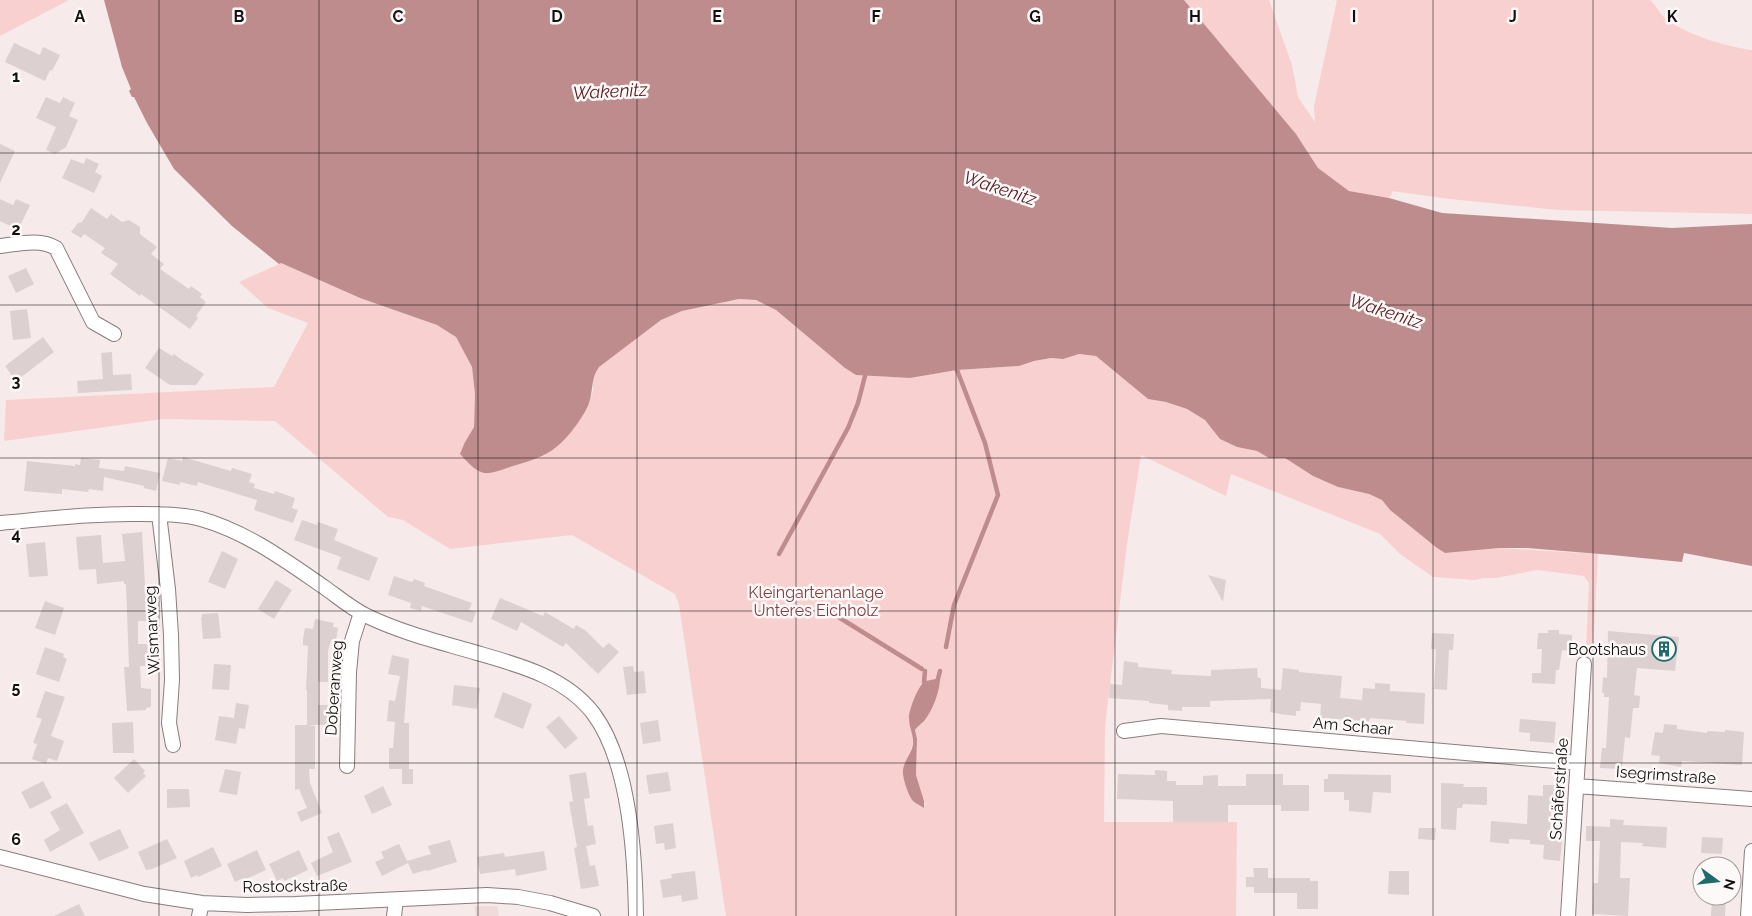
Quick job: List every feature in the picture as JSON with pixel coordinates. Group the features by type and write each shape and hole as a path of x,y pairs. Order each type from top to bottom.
{"street":[{"path":"0,246 40,242 56,248 93,322 114,334"},
{"path":"0,523 111,514 159,514 200,519 251,540 288,562 361,613 406,633 538,672 578,696 594,714 612,747 622,784 636,880 636,916"},
{"name":"Wismarweg","path":"159,514 168,589 171,635 172,680 169,723 172,745"},
{"name":"Doberanweg","path":"346,766 349,672 352,641 361,613"},
{"name":"Schäferstraße","path":"1568,916 1584,664"},
{"name":"Am Schaar","path":"1124,731 1161,726 1578,763"},
{"name":"Isegrimstraße","path":"1576,786 1752,799"},
{"path":"1748,916 1752,851"},
{"name":"Rostockstraße","path":"0,857 200,910 487,895 518,897 550,903 593,916"},
{"path":"394,916 396,900"}],"shaded area":[{"path":"474,906 497,906 499,916 476,916"}],"green space":[{"path":"0,0 69,0 0,36"},
{"path":"1184,0 1269,0 1292,65 1298,97 1315,122 1314,106 1337,0 1650,0 1665,18 1683,29 1718,43 1752,50 1752,214 1558,210 1393,191 1389,198 1349,191 1318,168 1296,134"},
{"name":"Kleingartenanlage Unteres Eichholz","path":"281,263 360,298 437,325 456,337 472,367 475,394 474,427 465,442 530,460 544,456 580,419 588,406 593,391 593,375 599,366 621,349 661,320 682,311 739,299 756,300 776,310 845,368 856,375 910,378 957,370 1019,366 1034,361 1051,358 1063,359 1079,354 1096,356 1148,399 1166,402 1187,409 1205,420 1221,439 1237,447 1257,451 1269,458 1285,458 1313,476 1338,487 1369,494 1382,500 1390,510 1445,553 1499,548 1598,554 1593,647 1586,647 1589,583 1584,576 1537,570 1475,580 1433,577 1400,554 1380,534 1231,474 1226,496 1141,455 1127,544 1105,726 1104,822 1237,822 1236,916 726,916 679,605 675,594 572,535 450,549 403,520 388,517 275,421 163,419 4,441 6,400 274,387 308,323 268,308 239,282","holes":["940,679 940,683 922,723 915,730 917,740 916,775 925,805 913,802 910,796 905,764 913,744 909,721 910,710 921,684 930,680"]}],"water":[{"name":"Wakenitz","path":"104,0 1184,0 1296,134 1318,168 1349,191 1389,198 1442,213 1672,228 1752,224 1752,566 1684,553 1682,562 1527,548 1499,548 1445,553 1390,510 1382,500 1369,494 1338,487 1313,476 1285,458 1269,458 1257,451 1237,447 1220,439 1205,420 1187,409 1166,402 1148,399 1096,356 1079,354 1063,359 1051,358 1034,361 1019,366 957,370 910,378 856,375 845,368 776,310 756,300 739,299 682,311 661,320 599,367 594,376 588,406 574,428 556,447 539,457 502,470 487,473 480,472 460,454 474,427 475,394 472,367 456,337 437,325 360,298 281,263 279,264 232,226 174,169 134,97 132,97"},
{"path":"937,678 940,679 940,684 933,707 924,721 915,730 917,739 916,775 924,801 924,808 914,802 910,796 903,770 913,745 909,718 912,705 923,683"}],"building":[{"path":"14,43 40,55 43,47 60,55 45,81 5,62"},
{"path":"46,97 60,103 63,97 75,103 69,116 78,120 66,147 55,154 46,150 56,127 36,118"},
{"path":"0,144 15,151 0,183"},
{"path":"86,158 99,164 95,172 102,176 94,193 62,178 71,159 84,164"},
{"path":"0,199 13,205 16,199 30,205 18,230 0,221"},
{"path":"91,208 107,219 111,214 122,222 129,220 140,227 140,234 157,247 151,254 164,264 160,269 189,289 191,286 202,294 200,297 206,302 190,329 110,274 118,264 101,253 105,248 84,234 81,238 71,232 78,223 82,222"},
{"path":"26,268 34,284 16,293 8,276"},
{"path":"27,309 31,338 13,340 10,311"},
{"path":"43,337 54,352 16,381 5,366"},
{"path":"159,348 172,356 174,354 204,374 196,385 170,385 145,368"},
{"path":"112,352 113,375 131,374 132,390 78,393 77,381 103,379 101,353"},
{"path":"183,457 231,471 232,468 252,474 249,482 255,484 254,488 274,494 275,491 295,498 292,508 298,510 293,523 254,510 257,500 198,482 197,486 180,482 180,485 162,481 168,458 182,461"},
{"path":"81,458 100,460 99,468 124,471 125,466 160,473 156,491 144,488 144,486 104,477 103,491 89,489 88,492 62,489 62,494 24,491 27,461 75,466 75,464 80,465"},
{"path":"302,520 317,525 318,522 338,529 334,540 378,558 369,581 337,569 341,557 294,540"},
{"path":"142,532 147,621 138,621 138,644 149,644 149,666 140,666 141,688 151,689 151,707 146,708 146,710 127,711 124,667 129,667 126,584 124,584 124,581 97,584 96,569 79,570 76,537 101,535 103,563 125,561 122,534"},
{"path":"45,542 48,576 29,577 26,544"},
{"path":"222,551 238,559 225,589 208,582"},
{"path":"1208,575 1226,580 1223,602"},
{"path":"394,576 412,582 414,579 425,583 424,586 472,603 469,610 476,612 472,623 422,606 421,611 410,608 411,603 388,595"},
{"path":"276,580 292,590 274,619 258,609"},
{"path":"500,598 543,616 545,612 574,629 576,625 585,630 603,648 609,643 619,652 598,674 566,643 563,647 521,622 517,631 491,619"},
{"path":"45,601 64,608 55,635 35,628"},
{"path":"218,613 221,638 203,639 202,614"},
{"path":"315,619 334,623 333,627 338,628 336,641 331,640 328,651 328,682 318,682 318,705 328,705 328,725 308,725 315,726 315,769 309,769 310,783 322,813 301,822 297,812 307,808 299,789 295,790 295,725 307,725 308,646 303,645 303,639 305,628 313,629"},
{"path":"1548,630 1559,630 1559,634 1572,635 1572,651 1562,650 1559,670 1556,670 1555,684 1532,683 1532,673 1541,673 1542,649 1537,649 1538,633 1548,633"},
{"path":"1608,631 1679,637 1675,671 1637,668 1634,695 1640,696 1639,708 1633,708 1630,738 1625,737 1622,769 1600,768 1602,748 1606,748 1609,697 1604,697 1604,693 1602,693 1603,677 1607,678"},
{"path":"1432,633 1454,634 1453,650 1449,650 1447,690 1434,689 1436,649 1431,649"},
{"path":"45,647 64,654 63,657 67,659 59,682 36,674"},
{"path":"392,655 409,659 404,723 387,721 389,700 395,701 400,676 388,674"},
{"path":"1124,661 1138,663 1138,667 1172,670 1171,674 1188,675 1211,676 1211,670 1257,668 1258,678 1261,678 1261,688 1281,690 1283,668 1299,670 1299,672 1342,676 1340,698 1362,700 1363,688 1375,689 1375,683 1390,684 1390,691 1425,693 1424,724 1370,718 1369,721 1320,718 1321,704 1301,702 1300,711 1296,711 1296,716 1280,714 1270,712 1271,699 1210,701 1210,707 1182,707 1182,711 1168,710 1168,705 1149,703 1149,701 1109,698 1110,684 1122,685"},
{"path":"214,664 231,665 229,690 212,689"},
{"path":"633,666 634,672 644,671 646,693 627,695 623,667"},
{"path":"454,685 480,688 477,709 452,705"},
{"path":"45,691 65,697 51,736 64,741 57,761 48,758 46,764 32,759 37,744 33,743 42,719 36,717"},
{"path":"503,692 532,704 523,729 494,717"},
{"path":"236,703 249,705 245,729 239,728 236,744 215,740 219,716 234,718"},
{"path":"559,716 578,738 565,749 546,727"},
{"path":"1520,719 1556,722 1554,743 1530,741 1530,733 1519,732"},
{"path":"658,720 661,741 643,744 640,723"},
{"path":"133,722 134,753 113,753 112,723"},
{"path":"395,722 409,723 409,769 413,769 413,784 402,784 402,769 389,769 389,748 393,748"},
{"path":"1664,724 1677,725 1677,729 1707,733 1707,731 1725,732 1725,730 1744,732 1742,765 1682,761 1681,767 1659,763 1660,756 1651,755 1655,732 1663,733"},
{"path":"134,759 145,771 143,773 146,776 128,793 114,778"},
{"path":"225,769 241,772 237,795 219,792"},
{"path":"1155,770 1167,771 1167,781 1176,781 1176,785 1203,785 1203,776 1218,775 1218,786 1246,786 1246,774 1283,774 1283,785 1309,785 1309,811 1281,811 1281,805 1228,805 1228,822 1173,822 1173,801 1117,799 1118,774 1155,775"},
{"path":"586,772 590,798 584,799 588,826 593,825 596,844 586,846 590,866 595,865 599,886 581,889 574,848 577,847 569,802 573,801 569,775"},
{"path":"668,772 671,791 649,794 646,775"},
{"path":"1328,774 1391,775 1391,793 1373,792 1371,813 1349,811 1349,800 1344,800 1344,792 1324,792 1324,779 1328,779"},
{"path":"43,781 52,798 30,809 21,792"},
{"path":"1441,783 1464,784 1463,787 1487,787 1487,805 1463,804 1462,808 1457,808 1456,830 1441,829"},
{"path":"1543,785 1559,785 1558,812 1551,812 1550,833 1563,834 1560,861 1543,859 1544,845 1530,844 1530,840 1509,839 1509,844 1490,842 1491,821 1527,824 1528,795 1543,796"},
{"path":"383,786 392,805 372,814 364,796"},
{"path":"167,789 189,789 190,807 167,808"},
{"path":"67,803 84,833 50,852 44,840 60,830 50,812"},
{"path":"1610,819 1624,820 1623,825 1667,827 1666,848 1642,846 1643,843 1621,842 1620,878 1630,878 1628,916 1592,914 1593,883 1598,883 1600,841 1586,841 1586,826 1610,827"},
{"path":"673,823 676,848 665,850 664,843 656,844 654,826"},
{"path":"1419,828 1436,828 1435,840 1418,839"},
{"path":"120,829 129,848 99,861 89,843"},
{"path":"339,832 352,862 317,876 311,863 333,852 327,837"},
{"path":"1702,837 1723,838 1722,854 1701,853"},
{"path":"167,839 177,858 146,870 138,852"},
{"path":"450,840 457,862 427,871 413,874 408,863 382,876 375,862 384,858 381,852 399,844 407,861 431,854 428,846"},
{"path":"213,847 222,866 198,877 197,875 191,878 184,861"},
{"path":"257,850 266,870 242,881 241,879 235,882 227,864"},
{"path":"299,850 308,870 284,881 283,878 277,881 269,864"},
{"path":"544,851 547,870 516,876 515,869 480,874 477,857 504,853 505,857"},
{"path":"1253,868 1268,868 1268,878 1310,878 1310,881 1318,881 1318,909 1297,909 1297,893 1254,893 1254,887 1246,887 1246,877 1254,877"},
{"path":"695,871 698,899 682,902 681,895 663,898 660,880 672,878 671,874"},
{"path":"1389,871 1409,871 1409,895 1388,894"},
{"path":"79,904 85,916 54,916"},
{"path":"1712,906 1726,906 1725,916 1711,916"}],"waterway":[{"path":"946,647 954,605 998,495 985,443 957,370"},
{"path":"779,554 848,428 858,403 865,376"},
{"path":"840,618 922,669"},
{"path":"924,682 925,671"},
{"path":"938,679 940,671"}],"place":[{"name":"Bootshaus","path":"1664,649"}]}
